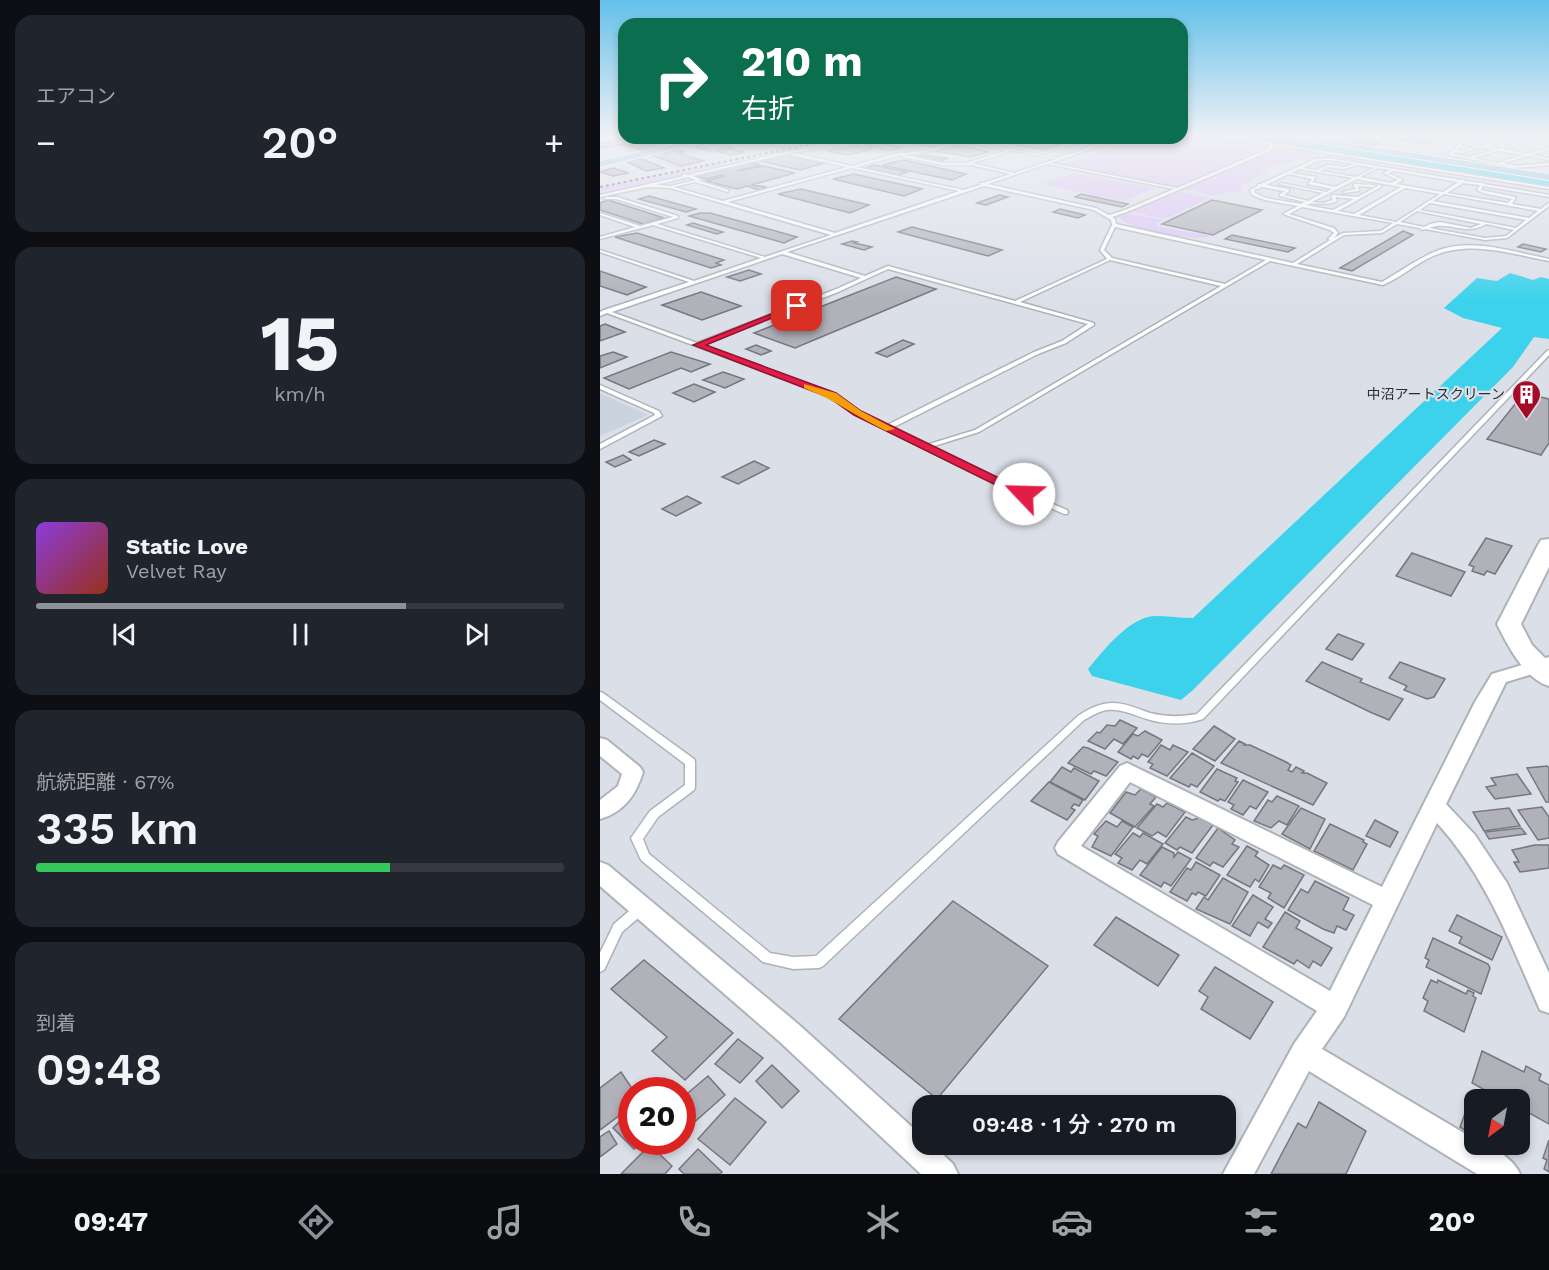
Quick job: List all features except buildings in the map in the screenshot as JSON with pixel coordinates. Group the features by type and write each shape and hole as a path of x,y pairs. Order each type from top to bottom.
{"street":[{"path":"1545,669 1522,648 1509,624 1549,545"},
{"path":"1238,1174 1304,1053 1335,1008 1499,678 1545,669"},
{"path":"600,745 633,772 627,791 600,811"},
{"path":"1335,1008 1066,848 1128,771 1387,901"},
{"path":"1434,806 1467,841 1499,890 1549,1001"},
{"path":"600,872 789,1033 944,1174"},
{"path":"1304,1053 1505,1174"}],"lane":[{"path":"600,198 629,191"},
{"path":"684,191 835,234"},
{"path":"724,202 765,191"},
{"path":"604,313 963,191"},
{"path":"1012,191 1095,209 1109,216 1113,219 1114,225 1102,250 1110,259 1224,285"},
{"path":"1109,216 1173,191"},
{"path":"1252,191 1254,194 1299,205 1469,238 1507,237 1549,204"},
{"path":"1287,191 1281,195 1332,204 1335,201 1333,196 1358,198"},
{"path":"1294,264 1336,233 1332,229 1285,214 1327,191 1356,191"},
{"path":"1333,212 1370,191"},
{"path":"1354,216 1397,191"},
{"path":"1431,191 1541,210"},
{"path":"1313,251 1343,234 1382,232 1447,191"},
{"path":"1481,191 1515,198 1509,204"},
{"path":"1523,191 1549,196"},
{"path":"600,198 616,198 677,217 600,236"},
{"path":"1464,219 1491,201"},
{"path":"1430,202 1530,219"},
{"path":"1416,210 1517,229"},
{"path":"600,214 639,227"},
{"path":"1422,229 1440,222 1472,229 1485,223"},
{"path":"654,224 766,258"},
{"path":"1114,225 1383,284 1434,255 1455,248 1486,249 1549,260"},
{"path":"600,250 694,282"},
{"path":"781,252 864,277"},
{"path":"1014,303 1110,259"},
{"path":"925,447 977,431 1143,336 1270,259"},
{"path":"698,345 836,291 888,267 1092,324 1064,342 1036,353 887,428"},
{"path":"600,309 604,313 832,395 857,413 1064,512"},
{"path":"600,695 690,762 690,787 654,814 637,838 645,857 767,957 793,963 819,962 1080,718 1094,709 1114,706 1135,709 1160,719 1183,721 1200,717 1549,352"},
{"path":"600,387 657,412 659,416 600,447"},
{"path":"600,966 618,928 642,908"}],"shaded area":[{"path":"600,191 618,191 600,195"},
{"path":"1074,191 1148,191 1123,201"},
{"path":"1177,191 1210,198 1164,219 1129,211"},
{"path":"1191,191 1237,191 1213,196"},
{"path":"1126,213 1163,220 1156,224 1159,227 1211,236 1177,236 1147,230 1123,221 1117,216"},
{"path":"600,393 648,415 600,436"}],"water":[{"path":"1510,273 1533,280 1541,277 1549,279 1549,339 1534,337 1513,367 1193,690 1181,700 1092,676 1088,669 1101,653 1126,628 1136,622 1155,616 1193,618 1502,328 1463,318 1444,308 1477,278 1497,281"}],"slow traffic":[{"path":"808,386 832,395 857,413 890,429"}],"place":[{"name":"中沼アートスクリーン","path":"1526,420"}],"route":[{"path":"797,306 698,345 832,395 857,413 1024,494"}]}
